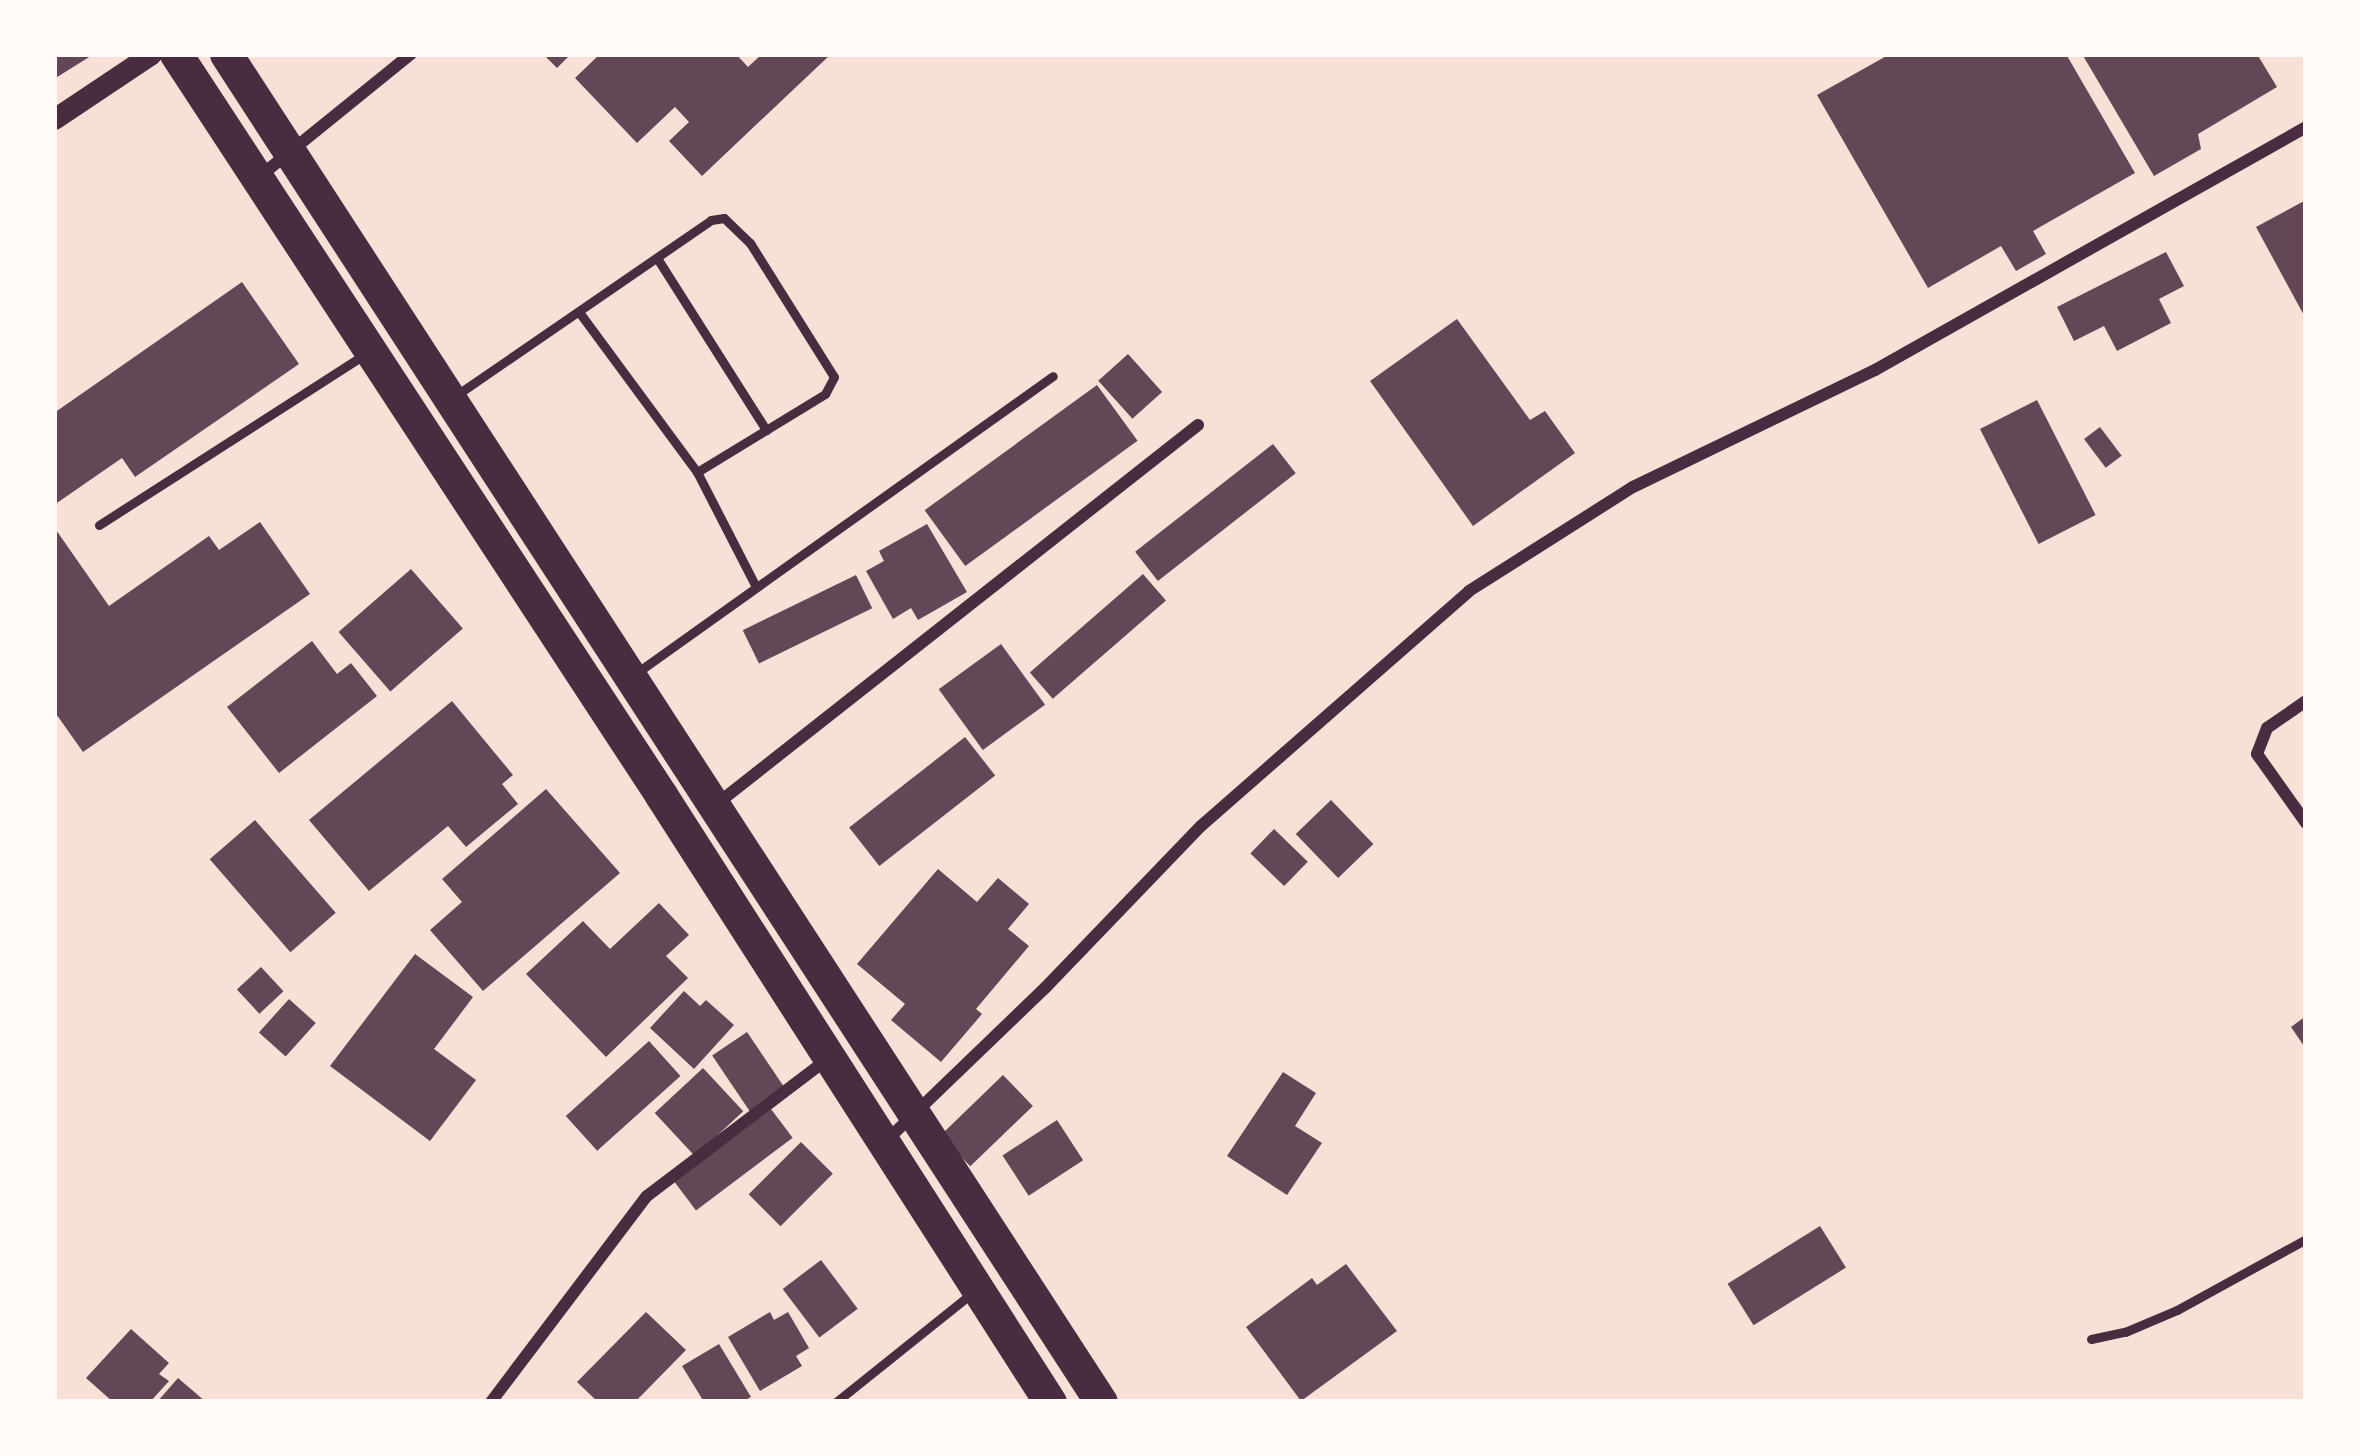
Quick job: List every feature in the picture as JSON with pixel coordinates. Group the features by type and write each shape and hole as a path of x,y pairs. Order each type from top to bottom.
{"highway":[{"path":"176,54 1049,1402"},
{"path":"226,54 1101,1402"}],"street":[{"path":"54,119 151,54"},
{"path":"258,178 411,54"},
{"path":"882,1145 1045,988 1201,826 1469,591 1633,487 1875,370 2306,127"},
{"path":"714,806 1198,425"},
{"path":"2306,701 2267,728 2257,754 2306,823"},
{"path":"490,1402 647,1196 827,1059"}],"lane":[{"path":"449,399 711,220 734,224 834,377 825,394 697,472"},
{"path":"657,257 766,430"},
{"path":"579,312 697,472 757,587"},
{"path":"99,525 370,350"},
{"path":"631,677 1053,376"},
{"path":"2091,1339 2125,1332 2177,1310 2306,1239"},
{"path":"836,1402 976,1289"}],"building":[{"path":"54,54 94,54 54,79"},
{"path":"543,54 571,54 557,68"},
{"path":"600,54 736,54 748,67 762,54 831,54 702,176 669,141 689,122 675,107 637,143 575,78"},
{"path":"1890,54 2066,54 2135,173 2033,231 2046,254 2016,271 2001,246 1928,288 1817,95"},
{"path":"2082,54 2257,54 2277,87 2198,134 2201,149 2154,176"},
{"path":"2306,200 2306,319 2256,227"},
{"path":"2166,252 2184,286 2159,299 2171,323 2117,351 2104,326 2074,341 2057,307"},
{"path":"242,282 299,364 135,477 122,458 54,505 54,413"},
{"path":"1457,319 1530,420 1545,411 1575,453 1473,526 1370,381"},
{"path":"1128,354 1162,392 1132,419 1098,381"},
{"path":"1097,385 1138,441 965,566 925,510"},
{"path":"2037,400 2096,515 2039,544 1980,429"},
{"path":"2100,427 2122,456 2106,468 2084,439"},
{"path":"1273,444 1296,473 1158,581 1135,552"},
{"path":"260,522 310,594 83,752 54,711 54,527 109,606 209,536 219,550"},
{"path":"927,524 967,592 918,620 911,608 893,619 866,571 884,561 879,551"},
{"path":"411,569 463,629 390,692 339,632"},
{"path":"1143,574 1166,600 1053,699 1030,672"},
{"path":"856,575 872,608 759,663 743,630"},
{"path":"312,641 337,674 351,663 377,696 279,773 227,707"},
{"path":"1001,644 1045,705 983,750 939,689"},
{"path":"452,701 513,775 502,784 518,804 466,847 448,826 369,891 309,820"},
{"path":"965,737 995,776 879,866 849,828"},
{"path":"546,789 620,873 483,991 430,930 462,902 442,879"},
{"path":"1331,800 1373,844 1338,878 1296,834"},
{"path":"255,820 336,913 290,952 210,859"},
{"path":"1274,829 1308,862 1284,886 1250,853"},
{"path":"938,869 977,902 998,878 1029,904 1008,929 1029,946 976,1009 982,1014 941,1062 891,1020 905,1004 857,964"},
{"path":"659,903 689,935 666,956 688,978 606,1057 526,974 583,921 610,949"},
{"path":"415,954 473,997 434,1049 476,1080 430,1141 330,1066"},
{"path":"261,967 284,991 259,1014 237,990"},
{"path":"684,991 700,1006 706,1000 734,1025 694,1069 650,1028"},
{"path":"289,999 316,1023 286,1057 259,1032"},
{"path":"2306,1016 2306,1049 2291,1027"},
{"path":"747,1032 786,1089 751,1113 712,1055"},
{"path":"649,1041 680,1076 597,1151 566,1116"},
{"path":"703,1068 743,1111 695,1156 655,1113"},
{"path":"1283,1072 1316,1093 1295,1126 1322,1143 1287,1195 1227,1156"},
{"path":"1003,1075 1033,1106 970,1166 940,1135"},
{"path":"771,1109 793,1138 696,1211 674,1182"},
{"path":"1057,1120 1083,1160 1029,1196 1002,1155"},
{"path":"801,1142 833,1174 780,1226 749,1194"},
{"path":"1820,1226 1846,1268 1754,1325 1728,1284"},
{"path":"821,1260 858,1309 819,1338 783,1289"},
{"path":"1346,1264 1397,1331 1301,1401 1246,1327 1312,1278 1317,1285"},
{"path":"646,1312 686,1350 635,1402 598,1402 577,1382"},
{"path":"770,1312 774,1320 788,1312 809,1348 796,1356 802,1366 760,1391 728,1337"},
{"path":"131,1329 169,1363 159,1374 169,1381 150,1402 113,1402 86,1378"},
{"path":"719,1344 751,1397 742,1402 704,1402 682,1366"},
{"path":"178,1378 206,1402 157,1402"}]}
